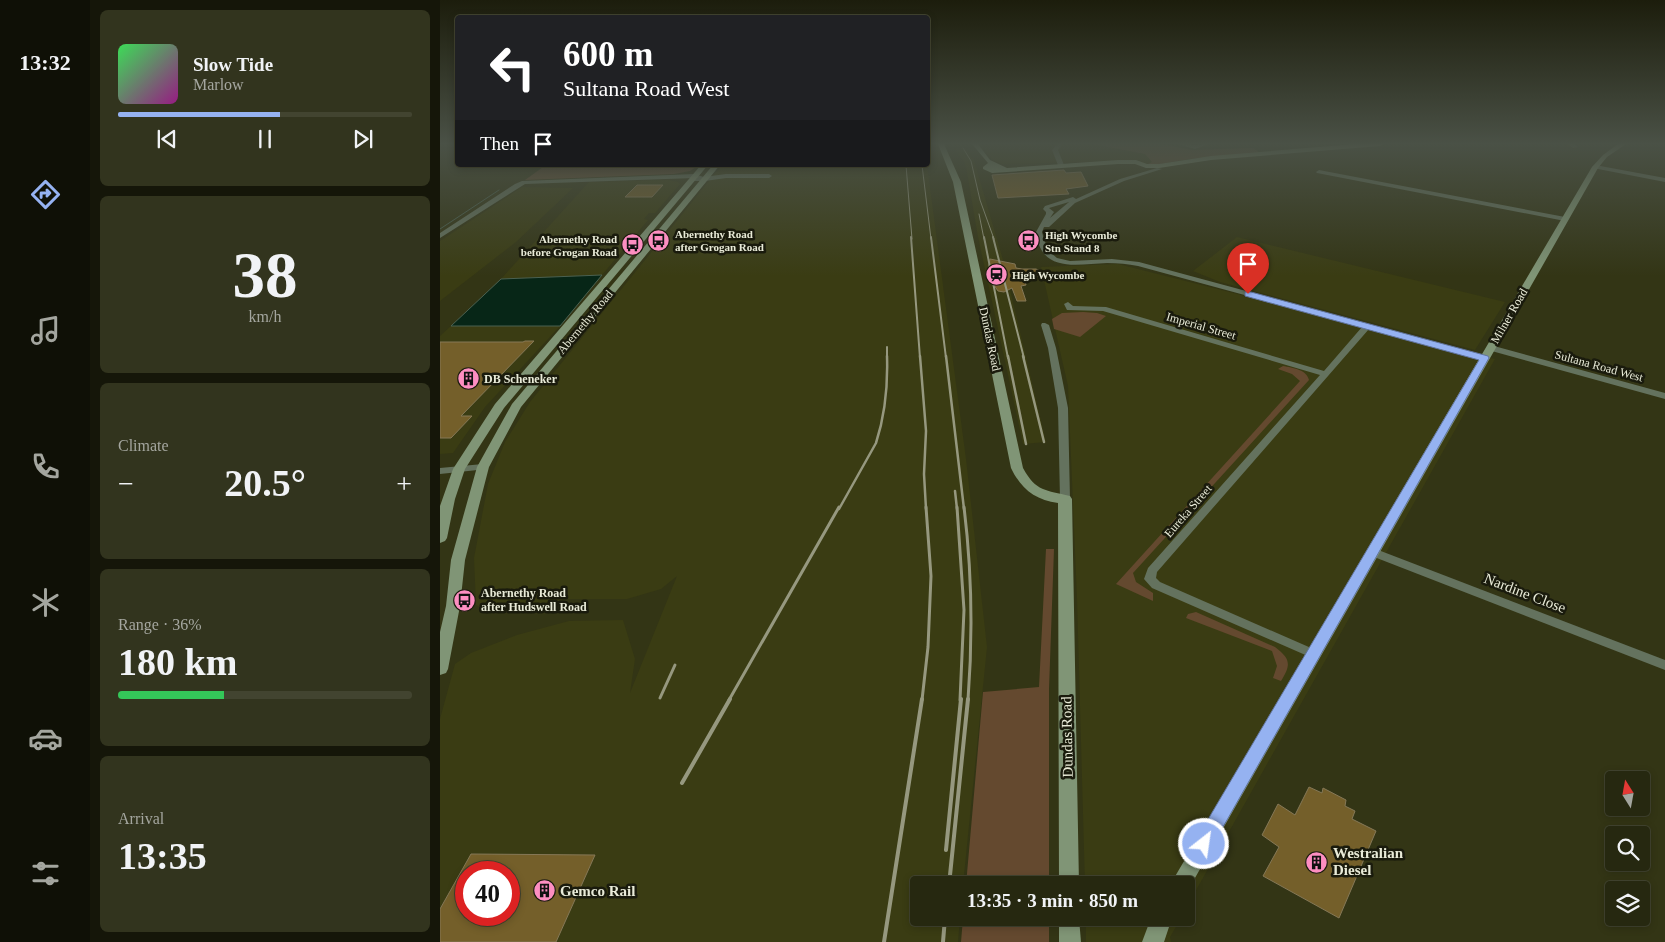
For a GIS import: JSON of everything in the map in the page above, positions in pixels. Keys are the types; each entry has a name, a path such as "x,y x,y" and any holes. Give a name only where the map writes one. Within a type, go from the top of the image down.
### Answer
{"main road":[{"name":"Abernethy Road","path":"440,538 448,499 459,469 500,406 692,188"},
{"name":"Abernethy Road","path":"440,669 453,606 458,560 483,467 516,406 693,188"},
{"name":"Dundas Road","path":"958,188 1017,468 1023,482 1032,490 1056,498 1065,498 1069,876"},
{"name":"Milner Road","path":"1185,876 1583,188"},
{"path":"1069,926 1070,942"},
{"path":"1153,942 1158,926"}],"street":[{"path":"440,236 514,188"},
{"path":"1051,208 1096,188"},
{"path":"1102,188 1070,203 1052,219 1045,231 1052,252 1058,257 1070,260 1107,258 1135,260 1198,277 1231,289"},
{"path":"1402,188 1564,219"},
{"path":"1051,208 1064,210"},
{"path":"1051,208 1039,232 1046,254 1052,259 1068,263 1105,260 1131,262 1231,289"},
{"name":"Sultana Road West","path":"1231,289 1367,327 1488,353 1526,359 1665,396"},
{"name":"Imperial Street","path":"1070,308 1103,309 1325,374"},
{"name":"Dundas Road","path":"1045,325 1052,348 1063,408 1065,498"},
{"name":"Eureka Street","path":"1314,654 1156,585 1150,578 1152,572 1367,327"},
{"path":"440,471 483,467"},
{"name":"Nardine Close","path":"1373,552 1665,664"}],"shaded area":[{"path":"521,188 573,188 516,242 440,301 440,241"},
{"path":"584,188 677,188 655,213 649,213 644,219 648,220 602,275 501,279"},
{"path":"703,188 930,188 966,459 987,647 964,876 910,876 910,926 959,926 958,942 440,942 440,719 455,664 471,653 517,635 569,621 623,620 635,659 630,693 677,576 661,589 627,599 567,599 521,610 490,612 476,605 474,558 488,484 505,442 530,402"},
{"path":"970,188 982,188 1003,260 1046,442 1023,444 978,237"},
{"path":"1237,237 1505,302 1475,350 1220,282 1193,271"},
{"path":"1118,264 1495,359 1195,892 1195,876 1085,876 1077,598 1068,386 1041,267"},
{"path":"602,275 560,326 451,326 501,279"},
{"path":"1083,312 1106,316 1080,337 1054,329 1052,319 1062,313"},
{"path":"451,326 560,326 485,407 453,453 440,454 440,336"},
{"path":"1283,366 1302,371 1309,380 1133,573 1136,582 1153,593 1153,601 1116,584 1300,381 1292,374 1278,369"},
{"path":"1046,549 1054,549 1049,689 1049,876 967,876 983,692 1039,687"},
{"path":"1196,612 1275,647 1280,651 1288,662 1287,671 1281,681 1273,678 1277,666 1272,651 1186,618 1188,614"},
{"path":"962,926 1049,926 1049,942 961,942"},
{"path":"1086,926 1176,926 1170,937 1171,942 1086,942"}],"building":[{"path":"634,188 660,188 652,197 625,197"},
{"path":"995,188 1074,188 1066,189 1069,194 998,198"},
{"path":"990,259 1015,264 1016,268 1036,269 1050,275 1024,277 1026,285 1021,286 1026,301 1017,301 1012,288 1004,292 998,291 990,279 988,272"},
{"name":"DB Scheneker","path":"534,341 461,416 472,416 451,438 440,438 440,342"},
{"name":"Westralian Diesel","path":"1309,787 1322,793 1323,788 1346,800 1345,806 1355,811 1352,819 1376,831 1339,918 1263,876 1279,847 1262,835 1278,804 1295,815"},
{"name":"Gemco Rail","path":"471,854 595,855 556,942 440,942 440,909 455,882 455,926 520,926 520,861 467,861"}],"waterway":[{"path":"440,229 499,190"}],"railway":[{"path":"908,188 912,239"},
{"path":"925,188 931,239"},
{"path":"977,188 994,239"},
{"path":"979,214 984,239"},
{"path":"911,237 920,358"},
{"path":"931,237 946,358"},
{"path":"984,237 1008,358"},
{"path":"993,237 1024,358"},
{"path":"839,509 876,443 882,422 885,400 887,347"},
{"path":"920,356 926,431 924,474 926,509"},
{"path":"946,356 964,509"},
{"path":"1008,356 1026,444"},
{"path":"1023,356 1044,442"},
{"path":"955,491 957,509"},
{"path":"729,700 839,507"},
{"path":"922,700 928,647 931,576 926,507"},
{"path":"957,507 964,610 960,700"},
{"path":"964,507 969,555 971,604 968,700"},
{"path":"660,698 675,665"},
{"path":"682,783 730,699"},
{"path":"884,942 922,699"},
{"path":"946,850 961,699"},
{"path":"950,876 968,699"},
{"path":"943,942 944,926"}],"place":[{"name":"Abernethy Road after Grogan Road","path":"659,240"},
{"name":"High Wycombe Stn Stand 8","path":"1029,241"},
{"name":"Abernethy Road before Grogan Road","path":"633,245"},
{"name":"High Wycombe","path":"996,275"},
{"name":"DB Scheneker","path":"468,379"},
{"name":"Abernethy Road after Hudswell Road","path":"465,600"},
{"name":"Westralian Diesel","path":"1317,862"},
{"name":"Gemco Rail","path":"544,891"}],"route":[{"path":"1204,844 1484,358 1248,294"}]}
